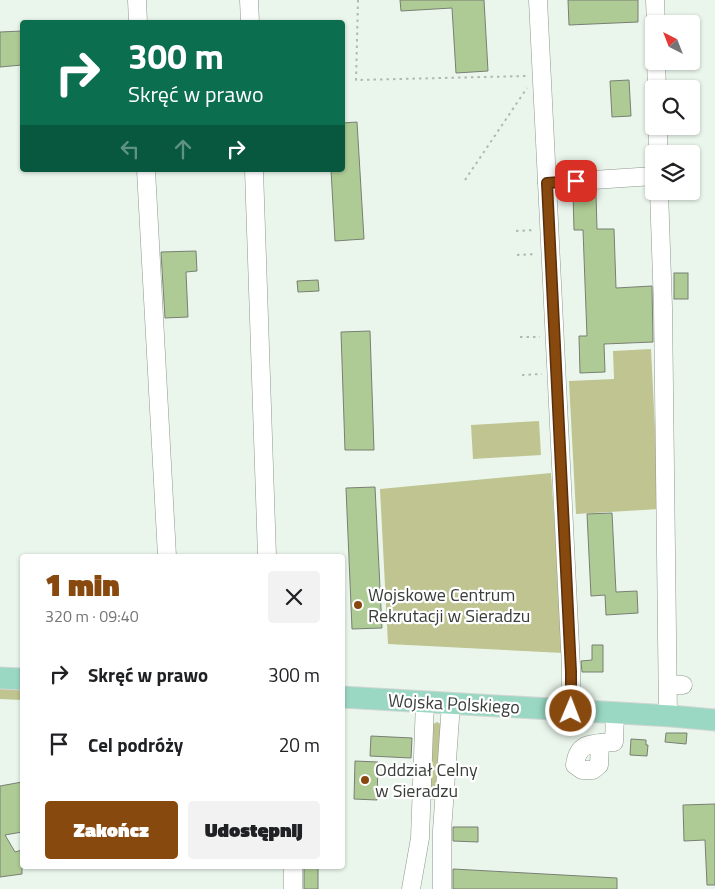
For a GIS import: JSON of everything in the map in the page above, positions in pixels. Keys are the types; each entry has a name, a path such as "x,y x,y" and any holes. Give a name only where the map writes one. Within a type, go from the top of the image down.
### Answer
{"main road":[{"path":"0,678 20,679"},
{"name":"Wojska Polskiego","path":"345,698 715,720"}],"lane":[{"path":"137,0 138,20"},
{"path":"249,0 250,20"},
{"path":"538,0 571,711"},
{"path":"655,0 656,15"},
{"path":"146,172 167,554"},
{"path":"254,172 267,554"},
{"path":"547,183 645,177"},
{"path":"660,200 675,685 668,716"},
{"path":"411,889 420,838 425,702"},
{"path":"442,889 442,831 451,704"},
{"path":"600,743 614,742 615,714"},
{"path":"421,805 444,807"},
{"path":"293,869 293,889"}],"path":[{"path":"358,0 356,80 535,76"}],"green space":[{"path":"651,349 659,509 576,514 569,381 614,379 613,351"},
{"path":"539,421 541,455 473,459 471,425"},
{"path":"551,473 564,653 388,644 380,489"},
{"path":"0,687 20,687 20,700 0,699"},
{"path":"437,722 441,724 439,800 427,799 431,729 433,724"}],"building":[{"path":"400,0 484,0 488,71 456,73 452,8 401,11"},
{"path":"568,0 638,0 638,22 569,25"},
{"path":"20,31 20,65 0,67 0,32"},
{"path":"629,80 631,116 612,117 610,81"},
{"path":"357,122 364,239 335,241 331,172 345,172 345,123"},
{"path":"573,194 596,194 597,229 614,229 616,288 652,286 653,342 604,344 605,372 580,373 579,336 587,336 583,230 574,230"},
{"path":"196,251 197,271 186,272 188,317 165,318 161,252"},
{"path":"674,273 688,273 688,299 674,299"},
{"path":"318,280 319,291 298,292 297,281"},
{"path":"370,331 374,450 345,450 341,332"},
{"path":"375,487 382,628 352,629 346,488"},
{"path":"612,513 616,592 637,591 638,613 606,615 605,595 591,596 587,514"},
{"path":"592,645 603,645 603,672 582,672 581,661 592,660"},
{"path":"666,733 687,733 686,744 665,742"},
{"path":"371,736 412,738 411,758 370,756"},
{"path":"631,739 646,740 646,745 648,745 647,756 630,755"},
{"path":"355,761 378,762 377,800 354,799"},
{"path":"20,782 20,832 5,835 15,852 20,851 20,869 22,869 22,874 0,877 0,786"},
{"path":"715,804 715,885 707,885 705,840 684,841 683,805"},
{"path":"453,827 478,827 478,842 453,841"},
{"path":"304,869 318,869 318,889 304,889"},
{"path":"453,869 617,878 617,889 453,889"}],"place":[{"name":"Wojskowe Centrum Rekrutacji w Sieradzu","path":"358,605"},
{"name":"Oddział Celny w Sieradzu","path":"365,780"}],"route":[{"path":"571,711 571,672 547,183 576,181"}]}
